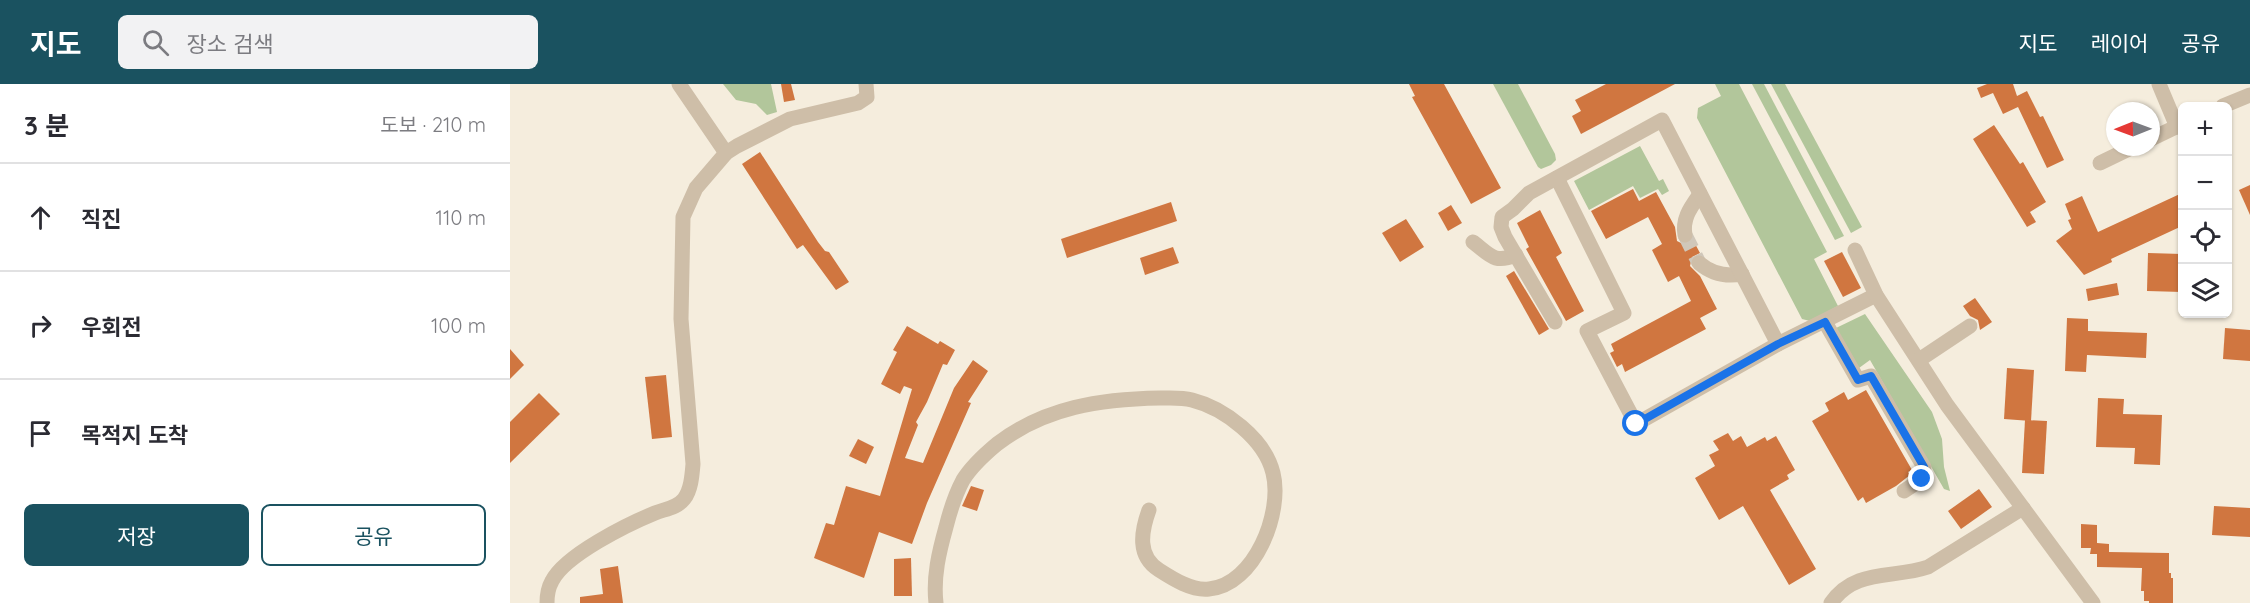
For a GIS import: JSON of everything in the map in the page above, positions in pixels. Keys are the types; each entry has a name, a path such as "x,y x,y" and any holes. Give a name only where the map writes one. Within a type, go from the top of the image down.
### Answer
{"street":[{"path":"679,84 726,153"},
{"path":"547,603 552,579 563,567 622,528 674,507 684,499 690,485 693,464 681,319 683,217 696,188 726,153 790,119 858,103 867,97 866,84"},
{"path":"2159,84 2178,122"},
{"path":"2232,102 2250,94"},
{"path":"1555,322 1501,227 1502,218 1529,193 1662,120 1778,344"},
{"path":"2160,135 2178,127"},
{"path":"2100,163 2114,156"},
{"path":"1557,178 1624,313 1587,331 1636,424 1778,344 1876,295"},
{"path":"1685,235 1684,222 1688,211 1700,194"},
{"path":"1473,242 1495,259 1503,261 1516,255"},
{"path":"1855,250 1876,295 1947,405 2094,603"},
{"path":"1699,263 1707,270 1723,275 1742,274"},
{"path":"1825,322 1858,380 1871,376 1924,467 1922,479 1904,491"},
{"path":"1919,360 1970,326"},
{"path":"936,603 938,556 957,494 965,478 990,450 1009,435 1050,414 1094,403 1126,399 1179,398 1192,400 1235,422 1259,446 1273,472 1275,483 1269,531 1250,563 1237,577 1209,590 1191,587 1149,563 1144,556 1142,535 1149,510"},
{"path":"1831,603 1848,585 1870,577 1914,572 1928,567 2023,508"}],"green space":[{"path":"723,84 771,84 777,112 767,115 756,104 736,100"},
{"path":"1493,84 1518,84 1555,154 1556,160 1551,165 1541,169 1538,167"},
{"path":"1715,84 1739,84 1827,252 1814,259 1838,306 1810,321 1802,319 1697,118 1698,108 1721,96"},
{"path":"1752,84 1764,84 1844,236 1835,240"},
{"path":"1771,84 1785,84 1862,227 1851,233"},
{"path":"1640,146 1659,181 1663,179 1669,191 1662,195 1658,189 1640,198 1633,186 1589,210 1574,181"},
{"path":"1865,314 1932,412 1942,439 1944,467 1950,491 1944,489 1870,360 1859,368 1836,328"}],"building":[{"path":"781,84 791,84 795,100 784,102"},
{"path":"1409,84 1444,84 1501,188 1471,204 1412,97 1415,96"},
{"path":"1606,84 1675,84 1581,134 1572,116 1581,111 1575,100"},
{"path":"1987,84 2013,84 2017,96 2027,91 2040,117 2043,116 2064,160 2047,168 2018,107 2003,114 1993,93 1981,98 1977,88"},
{"path":"1994,125 2020,164 2023,162 2046,202 2030,212 2036,222 2027,227 1973,139"},
{"path":"760,152 818,242 825,251 829,252 849,282 836,290 803,245 797,249 742,164"},
{"path":"2250,185 2250,215 2239,190"},
{"path":"1633,189 1639,201 1656,192 1675,227 1677,241 1685,245 1693,240 1700,253 1692,257 1690,266 1700,276 1717,309 1700,318 1706,329 1625,372 1622,364 1617,367 1610,353 1614,351 1611,344 1691,301 1679,276 1668,282 1652,250 1662,244 1648,217 1606,239 1591,211"},
{"path":"2178,195 2178,228 2111,259 2112,262 2084,275 2056,241 2072,229 2065,204 2082,196 2098,232"},
{"path":"1171,202 1177,221 1067,258 1061,239"},
{"path":"1451,205 1462,223 1448,231 1438,213"},
{"path":"1540,210 1562,253 1556,257 1584,311 1566,321 1526,249 1529,247 1517,223"},
{"path":"1406,219 1424,247 1400,262 1382,233"},
{"path":"1173,247 1179,263 1145,275 1140,258"},
{"path":"1842,252 1861,288 1843,297 1824,261"},
{"path":"2148,253 2178,254 2178,292 2147,291"},
{"path":"1514,271 1549,329 1539,335 1506,276"},
{"path":"2117,283 2119,295 2088,301 2086,289"},
{"path":"1975,298 1992,322 1980,330 1978,320 1970,316 1963,306"},
{"path":"2067,318 2088,319 2088,331 2147,333 2146,358 2087,355 2086,372 2065,371"},
{"path":"907,326 938,344 940,341 955,350 947,365 943,364 916,422 918,425 905,458 923,463 954,388 973,360 988,371 968,402 971,403 927,503 912,544 879,532 864,578 814,558 826,523 834,525 846,486 880,496 912,389 904,386 900,394 881,384 897,352 893,350"},
{"path":"2225,328 2250,330 2250,361 2223,359"},
{"path":"510,349 524,365 510,379"},
{"path":"2007,368 2034,370 2031,421 2004,419"},
{"path":"666,375 672,437 652,439 645,377"},
{"path":"1866,390 1912,470 1908,472 1910,475 1896,486 1866,503 1863,497 1858,501 1812,421 1829,411 1825,403 1844,392 1848,400"},
{"path":"539,393 560,414 510,463 510,422"},
{"path":"2098,398 2124,399 2123,414 2162,415 2160,465 2134,464 2135,448 2096,447"},
{"path":"2025,420 2047,421 2044,474 2022,473"},
{"path":"1728,433 1733,441 1741,436 1747,447 1765,437 1767,441 1776,436 1795,470 1787,475 1789,479 1770,490 1816,569 1789,585 1743,506 1719,520 1695,478 1715,466 1709,455 1719,450 1713,441"},
{"path":"858,439 874,447 866,464 849,456"},
{"path":"971,486 984,490 977,511 962,506"},
{"path":"1979,489 1992,507 1961,529 1948,511"},
{"path":"2214,506 2250,508 2250,537 2212,535"},
{"path":"2081,524 2097,525 2097,543 2109,544 2109,552 2169,553 2169,573 2173,578 2173,603 2144,601 2144,591 2141,591 2142,568 2097,567 2097,554 2090,554 2091,548 2081,548"},
{"path":"911,558 912,596 894,596 894,559"},
{"path":"618,566 623,603 580,603 580,597 603,594 600,569"}],"tunnel":[{"path":"1685,235 1699,263"}],"route":[{"path":"1636,424 1778,344 1825,322 1858,380 1871,376 1924,467 1922,479"}]}
